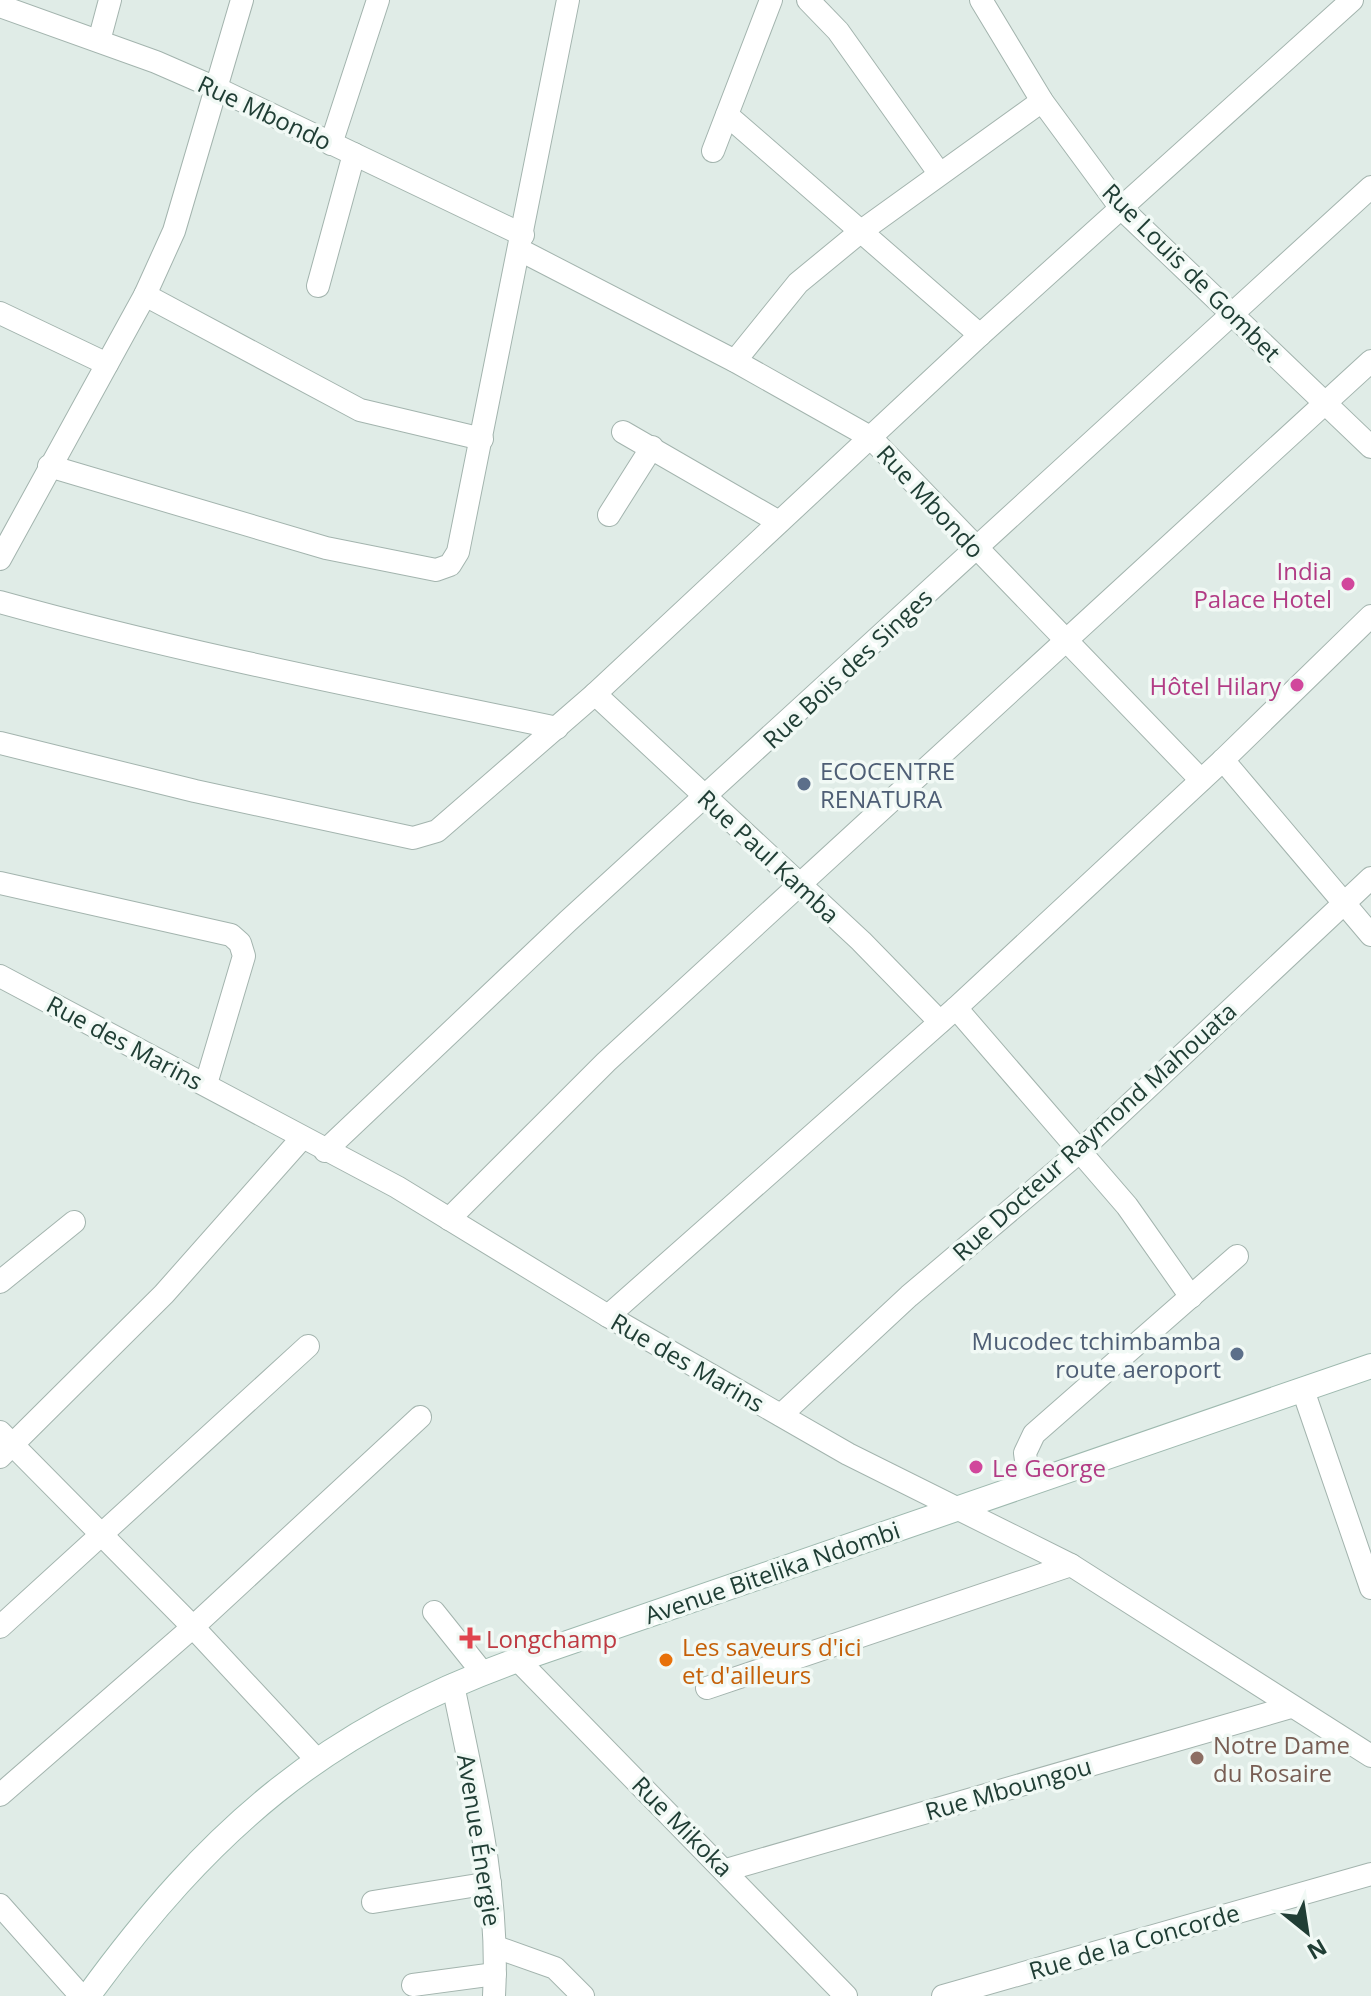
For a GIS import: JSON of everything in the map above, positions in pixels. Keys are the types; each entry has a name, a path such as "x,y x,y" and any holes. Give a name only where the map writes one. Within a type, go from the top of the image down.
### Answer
{"street":[{"path":"99,41 110,0"},
{"path":"0,559 145,295 181,213 242,0"},
{"path":"331,144 378,0"},
{"path":"49,466 335,551 436,570 450,565 458,552 482,439 568,0"},
{"path":"713,151 771,0"},
{"path":"808,0 856,55 939,173"},
{"name":"Rue Louis de Gombet","path":"981,0 1042,101 1120,207 1371,447"},
{"path":"0,743 195,791 413,838 437,831 595,694 980,335 1352,0"},
{"name":"Rue Mbondo","path":"0,6 99,41 218,89 354,154 522,243 870,437 1201,780"},
{"path":"735,361 798,283 939,173 1042,101"},
{"path":"727,115 980,335"},
{"path":"318,286 354,154"},
{"name":"Rue Bois des Singes","path":"325,1151 568,921 1233,317 1371,187"},
{"path":"145,295 360,410 482,439"},
{"path":"0,313 107,364"},
{"path":"449,1219 606,1062 1371,361"},
{"path":"623,432 779,522"},
{"path":"609,515 652,447"},
{"path":"0,602 241,662 557,728"},
{"path":"608,1316 948,1015 1223,760 1371,616"},
{"name":"Rue Paul Kamba","path":"595,694 798,885 948,1015 1127,1206 1191,1297"},
{"path":"1223,760 1371,935"},
{"name":"Rue Docteur Raymond Mahouata","path":"781,1415 909,1296 1079,1152 1371,878"},
{"path":"0,883 231,935 240,943 244,956 206,1084"},
{"name":"Rue des Marins","path":"0,976 397,1187 608,1316 781,1415 956,1509 1071,1565 1371,1756"},
{"path":"302,1138 164,1294 4,1445 102,1533 317,1760"},
{"path":"0,1282 74,1222"},
{"path":"1029,1483 1025,1453 1034,1434 1237,1256"},
{"path":"0,1627 308,1346"},
{"name":"Avenue Bitelika Ndombi","path":"88,1996 174,1885 244,1816 317,1760 376,1722 482,1672 1371,1366"},
{"path":"1303,1390 1371,1588"},
{"path":"0,1795 193,1627 420,1417"},
{"path":"707,1688 1071,1565"},
{"path":"434,1612 482,1672"},
{"name":"Rue Mikoka","path":"518,1660 846,1996"},
{"name":"Avenue Énergie","path":"453,1685 490,1883 496,1947 495,1985"},
{"name":"Rue Mboungou","path":"726,1870 1291,1707"},
{"name":"Rue de la Concorde","path":"943,1996 1371,1874"},
{"path":"373,1902 490,1883"},
{"path":"0,1905 81,1996"},
{"path":"496,1947 555,1968 583,1996"},
{"path":"413,1985 495,1985"}],"place":[{"name":"India Palace Hotel","path":"1348,584"},
{"name":"Hôtel Hilary","path":"1297,685"},
{"name":"ECOCENTRE RENATURA","path":"804,784"},
{"name":"Mucodec tchimbamba route aeroport","path":"1237,1354"},
{"name":"Le George","path":"976,1467"},
{"name":"Longchamp","path":"470,1638"},
{"name":"Les saveurs d'ici et d'ailleurs","path":"666,1660"},
{"name":"Notre Dame du Rosaire","path":"1197,1758"}]}
